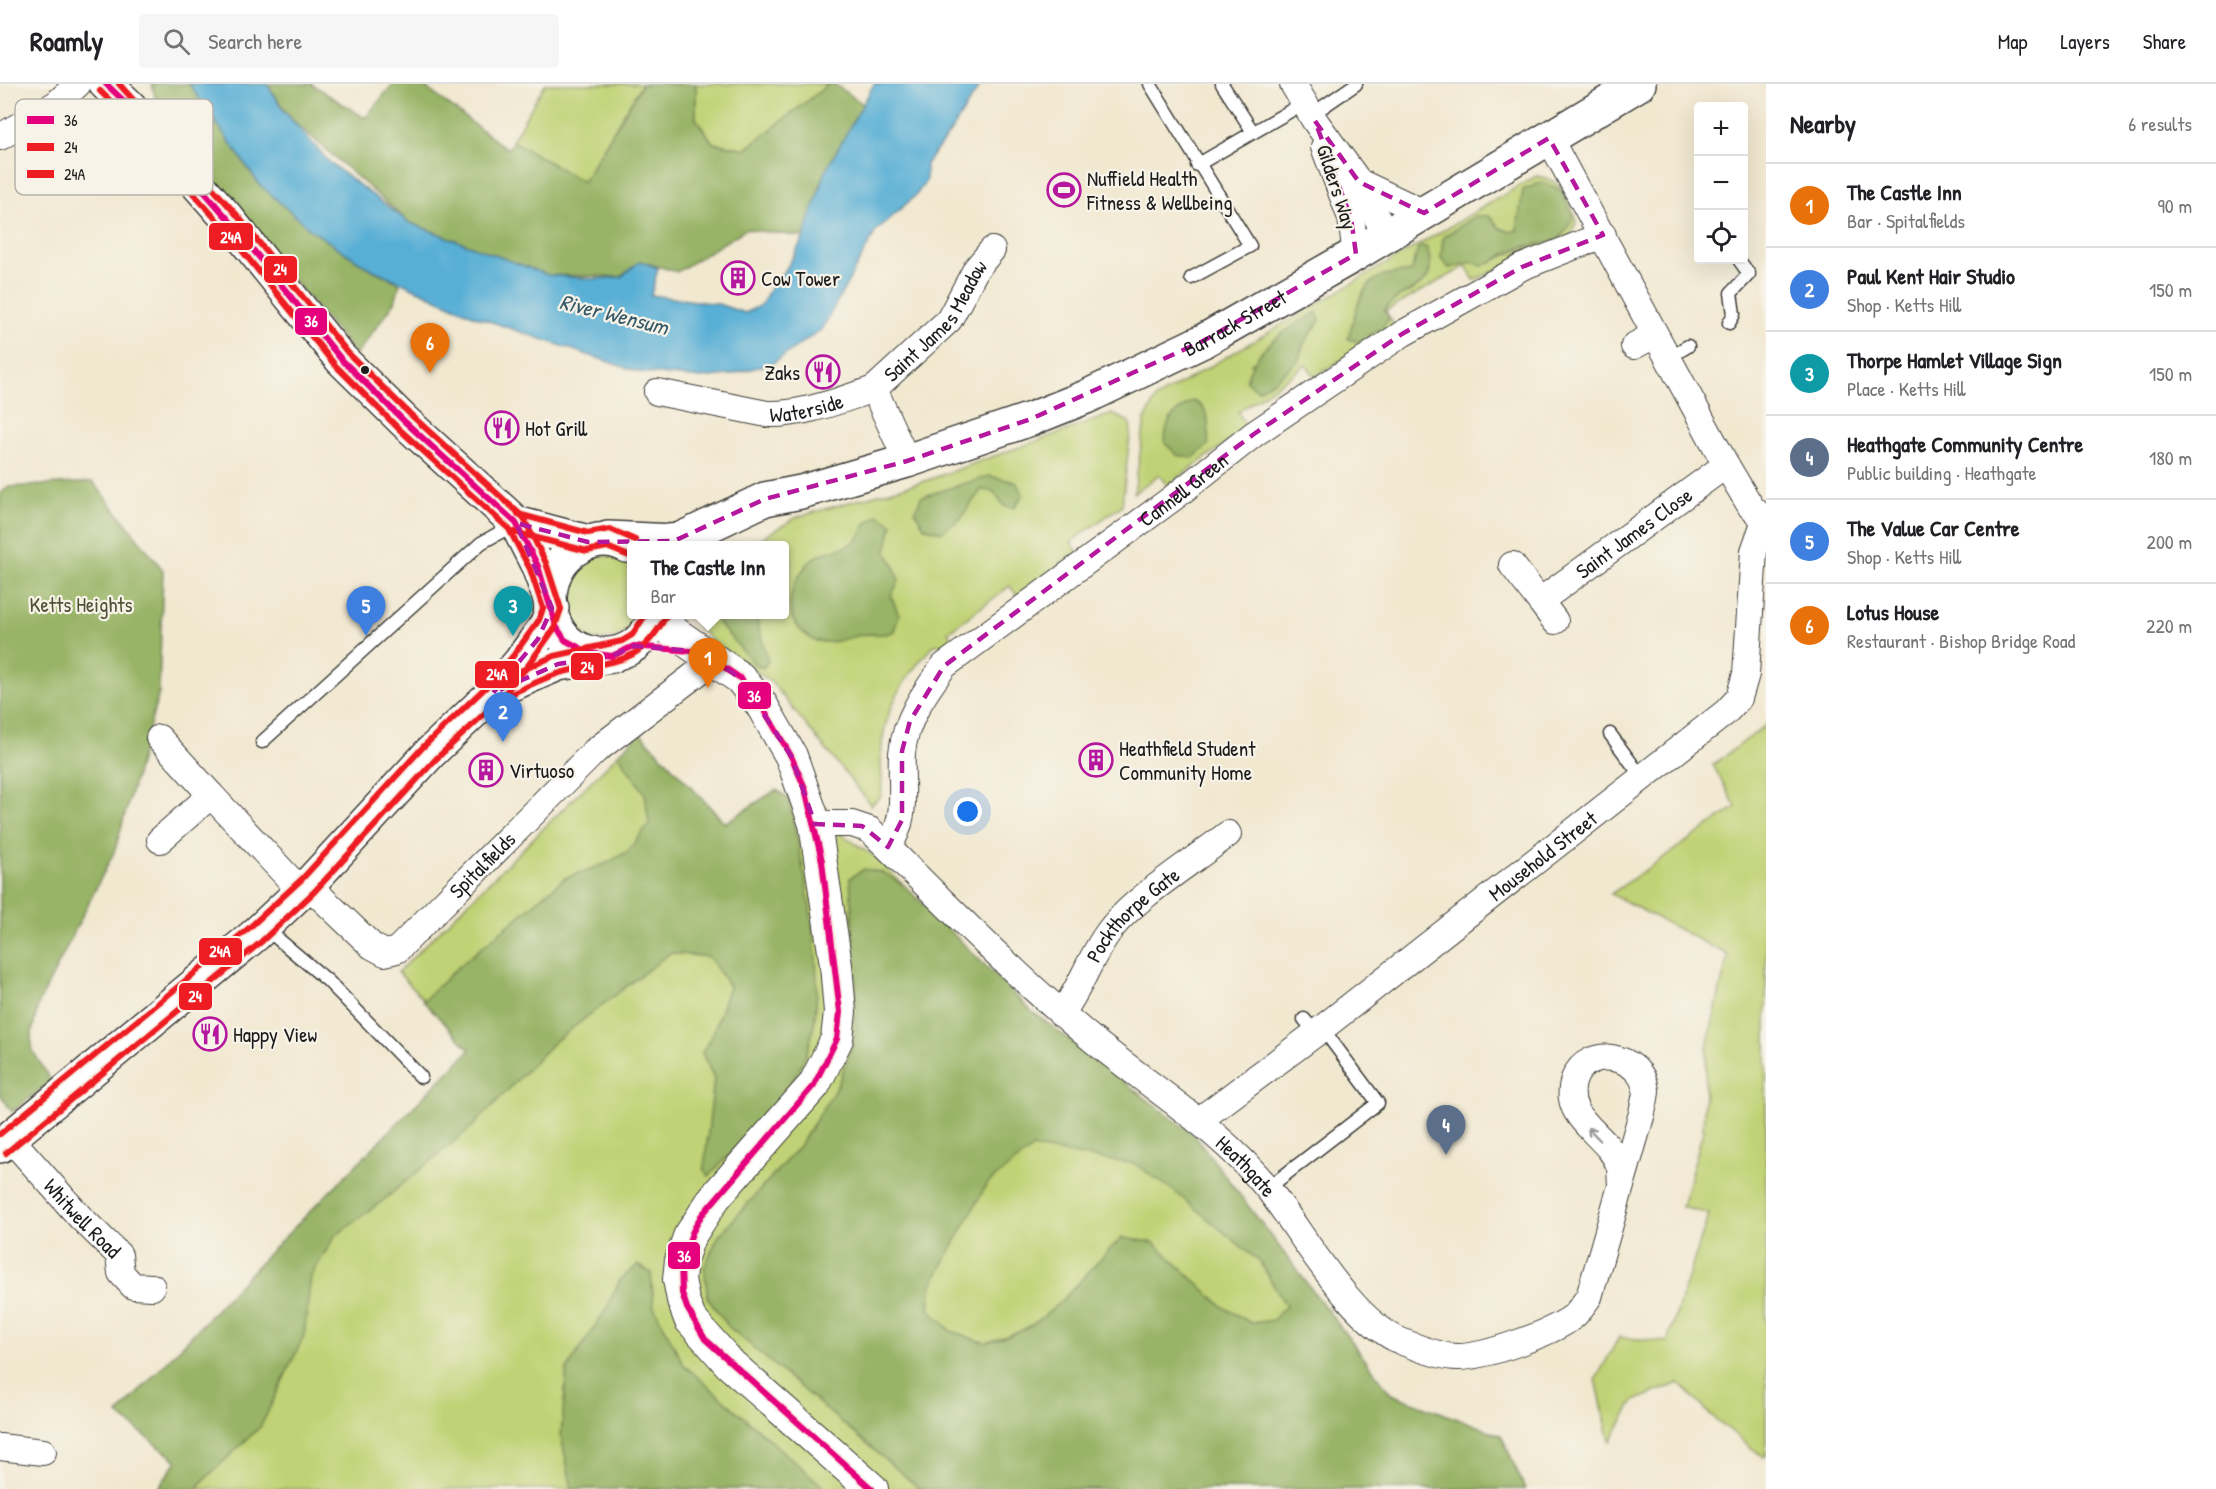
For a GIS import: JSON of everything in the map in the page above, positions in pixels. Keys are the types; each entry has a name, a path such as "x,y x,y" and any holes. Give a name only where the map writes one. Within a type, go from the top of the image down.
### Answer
{"main road":[{"path":"106,84 122,99"},
{"name":"Barrack Street","path":"674,541 765,499 801,492 958,446 1086,397 1203,341 1356,254 1639,84"},
{"path":"207,195 341,359 516,523 538,566 556,626 565,640 589,653 623,651"},
{"name":"Barrack Street","path":"718,541 801,492"},
{"name":"Barrack Street","path":"516,523 609,543 627,542"},
{"path":"5,1142 264,927 304,888 430,753 493,693 538,639 551,604 557,565 568,553 609,543"},
{"path":"493,693 558,664 623,651 650,629 656,619"}],"street":[{"path":"62,99 78,84"},
{"name":"Gilders Way","path":"1305,105 1359,182 1386,236"},
{"name":"Gilders Way","path":"1305,105 1351,218 1356,254"},
{"path":"0,137 15,128"},
{"path":"1549,138 1603,235 1644,340 1678,352 1726,465 1751,507 1765,520"},
{"name":"Gilders Way","path":"1359,182 1424,213"},
{"name":"Cannell Green","path":"888,847 898,832 902,820 902,751 910,721 918,703 944,666 1173,498 1254,434 1402,334 1522,267 1603,235"},
{"name":"Saint James Meadow","path":"874,389 949,320 976,268 992,250"},
{"path":"874,389 907,461"},
{"name":"Waterside","path":"657,392 768,414 783,414 824,405 874,389"},
{"name":"Saint James Close","path":"1512,565 1548,611 1726,465"},
{"name":"Mousehold Street","path":"1198,1121 1314,1026 1643,778 1726,712 1756,673 1754,551 1758,533 1765,520"},
{"path":"662,619 701,662"},
{"path":"623,651 701,662 740,678 761,704 791,756 805,788 815,824 836,965 840,1012 837,1039 814,1085 701,1216 686,1245 681,1260 679,1279 690,1319 705,1339 872,1489"},
{"name":"Spitalfields","path":"159,738 211,795 304,888 372,946 385,953 397,950 650,698 701,662"},
{"path":"160,840 211,795"},
{"name":"Heathgate","path":"815,824 862,826 870,830 1061,1014 1198,1121 1268,1188 1358,1310 1380,1330 1402,1342 1457,1357 1487,1351 1544,1333 1573,1317 1589,1297 1621,1183"},
{"name":"Pockthorpe Gate","path":"1061,1014 1079,987 1092,956 1112,927 1148,895 1228,834"},
{"name":"Whitwell Road","path":"5,1142 118,1255 121,1273 133,1286 152,1287"},
{"path":"0,1446 43,1452"}],"lane":[{"path":"1150,84 1197,165 1250,246 1191,278"},
{"path":"1222,84 1253,132"},
{"path":"1197,165 1305,105 1356,84"},
{"path":"1729,323 1734,314 1731,292 1749,274 1742,264"},
{"path":"262,742 481,543 516,523"},
{"path":"1610,734 1643,778"},
{"path":"264,927 328,981 421,1077"},
{"path":"1268,1188 1378,1103 1314,1026"}],"highlighted area":[{"path":"1315,121 1359,182 1424,213 1549,138 1603,235 1522,267 1402,334 1254,434 944,666 910,721 902,751 902,820 888,847 862,826 815,824 791,756 740,678 702,652 634,646 612,656 558,664 493,693 538,639 552,608 516,523 588,542 674,541 765,499 907,461 1031,419 1203,341 1356,254 1351,218"}],"green space":[{"path":"152,84 190,84 200,99 156,99"},
{"path":"267,84 311,84 365,118 393,84 421,84 507,149 513,141 583,182 642,84 696,84 696,119 713,143 746,149 829,84 834,84 863,104 826,170 804,237 746,229 677,272 640,261 621,277 548,275 410,223 291,119"},
{"path":"545,84 642,84 583,182 512,141"},
{"path":"696,84 829,84 746,149 713,143 696,119"},
{"path":"213,117 259,184 311,230 367,267 400,283 395,302 356,355 213,182"},
{"path":"1536,176 1553,181 1567,197 1577,221 1569,238 1474,280 1466,266 1386,311 1394,325 1315,377 1306,365 1238,412 1247,429 1167,485 1159,475 1134,493 1145,420 1156,398","holes":["1524,190 1539,245 1516,251 1482,266 1473,262 1449,268 1489,216 1500,228 1511,232 1517,230","1414,259 1431,260 1429,272 1419,286 1398,298 1384,310 1400,274 1412,271","1319,320 1303,345 1298,361 1250,364"]},
{"path":"1542,182 1561,190 1573,217 1562,236 1550,242 1516,249 1482,266 1473,262 1449,268 1441,258 1443,237 1476,216 1489,216 1500,228 1511,232 1517,230 1523,190"},
{"path":"1423,246 1427,248 1430,263 1425,281 1400,296 1384,310 1389,319 1382,328 1359,342 1348,339 1358,304 1367,288 1380,277 1412,271 1418,248"},
{"path":"1317,312 1320,320 1303,345 1298,361 1274,381 1258,390 1246,381 1250,369 1265,348 1284,332"},
{"path":"1193,401 1199,404 1206,413 1209,432 1208,445 1193,458 1177,455 1165,443 1165,435 1171,418"},
{"path":"1112,414 1128,421 1131,427 1122,505 1071,542 1078,552 1018,597 1010,586 948,632 956,643 934,645 904,683 885,726 881,758 881,796 871,805 772,683 739,658 717,646 698,627 695,619 789,619 789,541 757,541 797,517 925,481"},
{"path":"989,476 1016,482 1023,495 1014,508 1004,506 993,491 981,490 960,519 941,532 924,527 915,512 921,497"},
{"name":"Ketts Heights","path":"93,482 163,570 159,693 115,850 38,1005 31,1037 33,1051 51,1081 12,1112 0,1094 0,493 8,487"},
{"path":"879,515 892,524 886,552 894,565 899,581 891,596 899,615 894,631 830,642 812,640 797,626 792,617 791,597 799,576 813,559 854,542 866,523"},
{"path":"606,555 627,563 627,619 636,619 628,630 616,637 598,640 586,636 570,619 567,593 570,580 578,568 590,558"},
{"path":"715,619 759,619 757,621 768,661 763,668 754,664"},
{"path":"1766,725 1766,1456 1763,1457 1711,1415 1679,1383 1634,1401 1610,1442 1596,1379 1619,1337 1667,1342 1709,1214 1682,1207 1703,1131 1707,1047 1728,955 1611,894 1736,807 1713,765"},
{"path":"640,733 725,823 776,790 875,857 1030,1010 1195,1136 1391,1394 1501,1435 1525,1489 157,1489 177,1461 118,1414 274,1248 470,1050 398,972"},
{"path":"640,733 725,823 776,790 788,798 808,895 816,968 816,1003 812,1035 802,1063 793,1079 760,1123 709,1176 704,1170 714,1078 702,1053 714,1031 729,986 709,957 670,953 553,1043 474,1125 385,1199 335,1236 311,1276 304,1336 261,1426 200,1484 199,1489 157,1489 177,1461 118,1414 274,1248 470,1050 423,1001 457,968 565,878 607,863 627,852 649,824 645,794 618,754"},
{"path":"864,869 884,873 905,886 1030,1010 1195,1136 1391,1394 1501,1435 1525,1489 920,1489 729,1327 708,1299 704,1267 718,1237 800,1145 838,1085 855,1034 856,981 850,878","holes":["1033,1148 1135,1164 1174,1191 1260,1262 1286,1306 1273,1320 1251,1323 1223,1307 1153,1242 1122,1238 1043,1317 1014,1334 986,1343 951,1331 929,1308 932,1284 987,1184"]},
{"path":"638,1265 651,1273 654,1307 684,1365 826,1489 572,1489 561,1436 567,1369 605,1311 620,1280"}],"water":[{"name":"River Wensum","path":"189,84 267,84 284,111 330,163 410,223 548,275 594,279 621,277 640,261 658,268 651,295 718,304 745,313 761,305 771,287 786,269 804,237 826,170 874,84 981,84 951,131 926,164 926,181 916,195 876,231 822,329 773,363 729,375 701,378 638,372 477,317 367,267 311,230 259,184 213,118 213,99 200,99"}],"transit line":[{"name":"36","path":"106,84 122,99"},
{"name":"24","path":"119,84 132,99"},
{"name":"24A","path":"100,91 108,99"},
{"name":"24","path":"6,1153 261,942 314,892 436,759 500,699 527,667 554,629 561,609 546,563 523,517 410,414 348,353 213,188"},
{"name":"24A","path":"0,1134 249,928 302,879 423,747 486,687 513,656 539,620 543,608 530,569 509,529 398,428 335,365 195,195"},
{"name":"36","path":"207,195 341,359 404,421 516,523 538,566 556,626 565,640 589,653 612,656 634,646 702,652 740,678 761,704 791,756 805,788 822,861 840,1012 837,1039 814,1085 701,1216 681,1264 682,1293 687,1308 705,1339 872,1489"},
{"name":"24A","path":"518,514 588,533 610,529 635,540"},
{"name":"24","path":"514,532 587,551 607,547 627,555"},
{"name":"24A","path":"489,685 554,656 622,641 632,635 643,619"},
{"name":"24","path":"497,701 560,673 620,660 632,655 654,635 664,619"}],"place":[{"name":"Nuffield Health Fitness & Wellbeing","path":"1064,190"},
{"name":"Cow Tower","path":"738,278"},
{"name":"Zaks","path":"823,372"},
{"name":"Lotus House","path":"430,373"},
{"name":"Hot Grill","path":"502,428"},
{"name":"The Value Car Centre","path":"366,636"},
{"name":"Thorpe Hamlet Village Sign","path":"513,636"},
{"name":"The Castle Inn","path":"708,688"},
{"name":"Paul Kent Hair Studio","path":"503,742"},
{"name":"Heathfield Student Community Home","path":"1096,760"},
{"name":"Virtuoso","path":"486,770"},
{"name":"Happy View","path":"210,1034"},
{"name":"Heathgate Community Centre","path":"1446,1155"}]}
